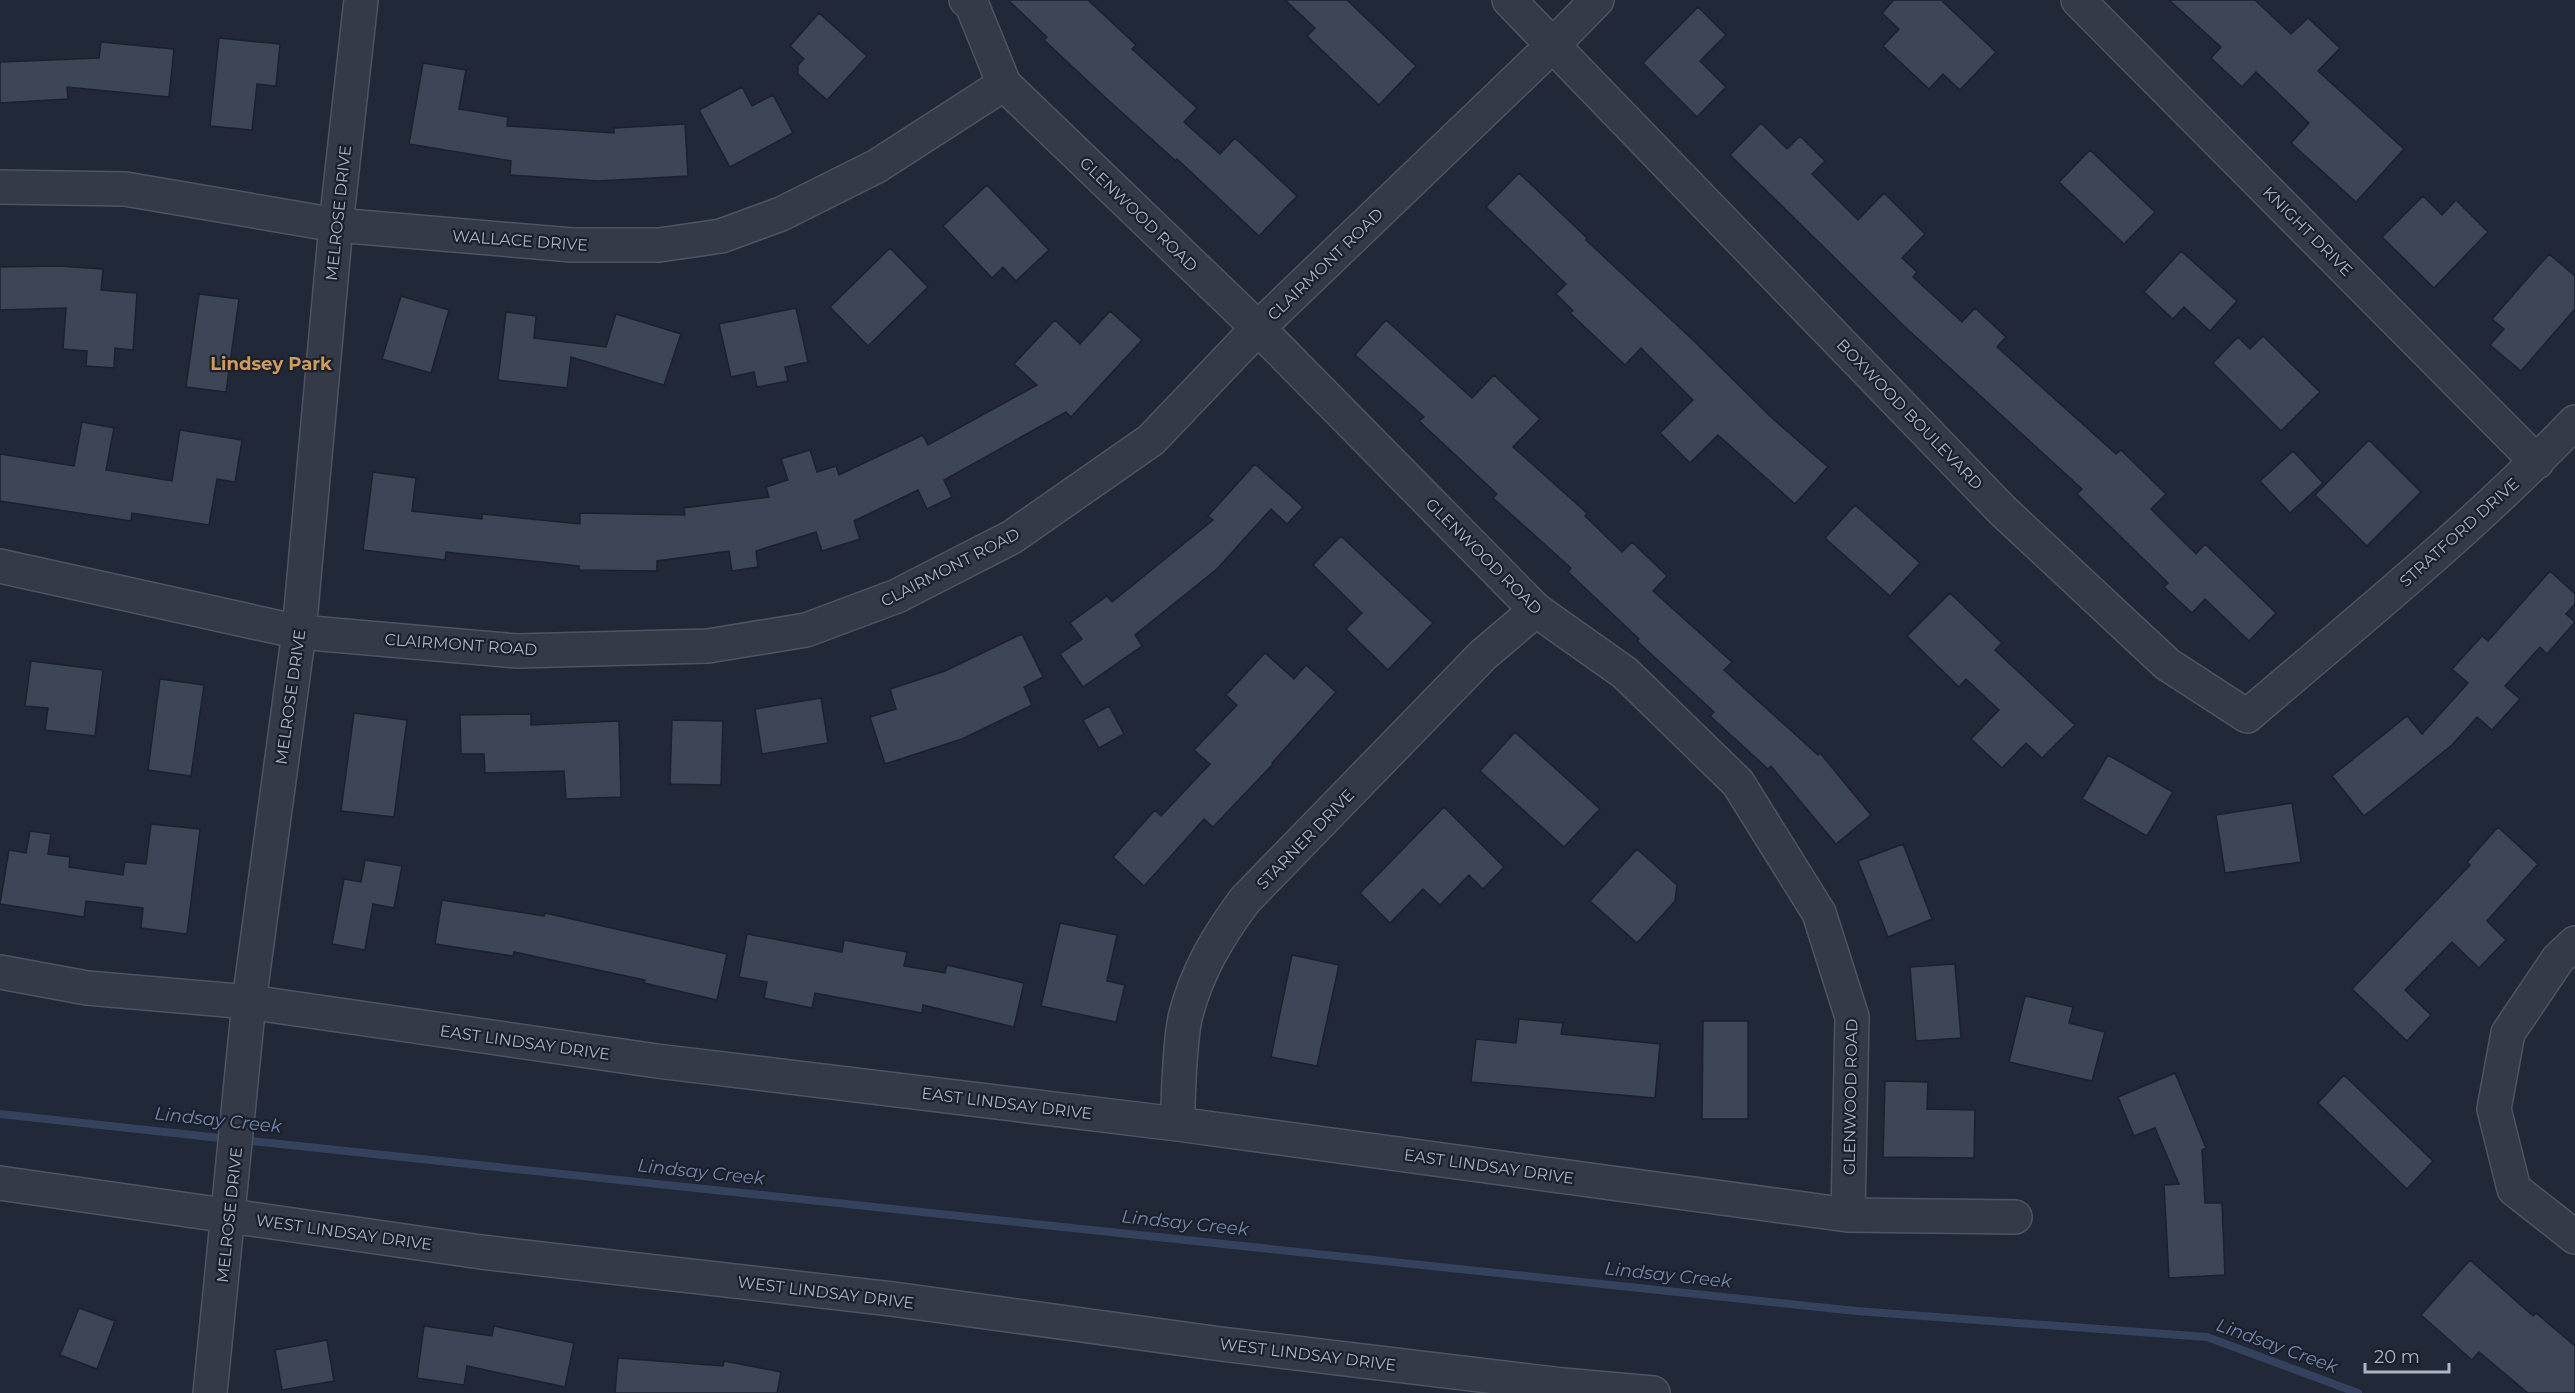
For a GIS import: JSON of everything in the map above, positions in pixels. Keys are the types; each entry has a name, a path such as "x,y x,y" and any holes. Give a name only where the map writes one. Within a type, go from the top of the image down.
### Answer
{"street":[{"name":"MELROSE DRIVE","path":"210,1393 249,1002 300,632 336,225 361,0"},
{"name":"GLENWOOD ROAD","path":"966,0 972,4 1004,84 1257,328 1536,610 1625,673 1738,783 1819,913 1852,1017 1848,1215"},
{"name":"BOXWOOD BOULEVARD","path":"1509,0 2002,510 2167,664 2247,716 2340,637"},
{"name":"CLAIRMONT ROAD","path":"0,566 300,632 517,651 708,646 806,630 897,596 1012,537 1151,440 1257,328 1553,45 1597,0"},
{"name":"KNIGHT DRIVE","path":"2078,0 2537,462"},
{"name":"WALLACE DRIVE","path":"0,187 125,189 336,225 572,245 659,245 721,236 781,214 877,166 1004,84"},
{"name":"STRATFORD DRIVE","path":"2340,637 2537,462 2575,422"},
{"name":"STARNER DRIVE","path":"1177,1124 1185,1019 1201,970 1220,933 1245,900 1475,664 1536,610"},
{"path":"2575,943 2558,959 2508,1032 2494,1109 2514,1189 2575,1237"},
{"name":"EAST LINDSAY DRIVE","path":"0,972 87,988 249,1002 657,1061 1177,1124 1848,1215 2015,1217"},
{"name":"WEST LINDSAY DRIVE","path":"0,1183 481,1252 892,1299 1257,1348 1563,1385 1653,1393"}],"building":[{"path":"1008,0 1088,0 1136,45 1132,49 1197,108 1184,122 1220,154 1235,138 1297,196 1259,236 1044,40 1047,37"},
{"path":"1285,0 1347,0 1416,66 1379,105 1307,36 1315,28"},
{"path":"1894,0 1941,0 1996,52 1960,90 1943,74 1929,89 1883,46 1899,29 1882,13"},
{"path":"2169,0 2255,0 2291,34 2308,18 2340,48 2318,71 2404,149 2356,202 2291,143 2309,123 2256,72 2242,87 2211,58 2221,47"},
{"path":"1698,7 1726,35 1700,61 1726,87 1697,117 1643,63"},
{"path":"819,13 867,56 827,100 798,74 798,65 804,59 790,46"},
{"path":"219,38 280,44 276,86 257,84 252,130 210,126"},
{"path":"101,42 174,49 169,97 67,87 68,99 0,103 0,62 99,58"},
{"path":"423,63 466,70 459,109 508,117 507,126 614,133 614,128 685,124 688,176 598,181 510,175 511,161 409,144"},
{"path":"742,87 752,106 773,95 793,133 730,167 699,110"},
{"path":"1761,123 1787,149 1800,136 1825,161 1812,174 1858,220 1884,193 1925,234 1902,258 1917,272 1913,277 1962,322 1975,308 2006,337 1997,347 2116,454 2121,450 2166,494 2151,509 2196,554 2205,544 2276,613 2249,641 2205,599 2192,613 2164,587 2168,583 2077,494 2082,489 1904,326 1730,155"},
{"path":"2090,150 2155,212 2124,244 2059,182"},
{"path":"1519,173 1772,418 1828,467 1795,504 1718,435 1690,463 1660,433 1693,400 1641,348 1625,365 1570,313 1573,311 1556,294 1566,284 1486,207"},
{"path":"987,185 1049,250 1016,281 1003,267 992,278 943,226"},
{"path":"2423,196 2442,215 2456,200 2488,232 2434,288 2382,237"},
{"path":"890,248 928,287 868,346 830,307"},
{"path":"2181,251 2237,301 2210,331 2184,307 2173,319 2144,292"},
{"path":"2549,254 2575,276 2575,309 2521,371 2490,345 2504,329 2492,319"},
{"path":"58,266 103,269 101,290 137,293 133,350 115,348 114,368 86,366 87,351 63,349 66,308 0,310 0,267"},
{"path":"199,294 239,299 226,392 186,387"},
{"path":"401,296 449,310 431,373 382,359"},
{"path":"796,308 808,362 785,367 788,381 757,387 754,372 731,377 719,324"},
{"path":"1110,311 1142,340 1071,417 1066,412 944,480 952,497 927,509 918,490 854,521 860,539 822,551 816,532 756,551 758,567 732,571 729,551 657,561 657,571 579,570 579,566 446,552 445,560 363,550 373,472 416,478 412,511 482,519 482,514 580,524 580,513 685,515 684,508 769,497 766,487 788,480 781,459 810,450 817,472 836,466 839,475 923,435 928,445 1037,385 1014,364 1055,320 1080,344"},
{"path":"506,312 536,316 534,338 606,347 616,314 681,334 664,385 571,357 567,388 498,380"},
{"path":"1386,320 1472,398 1494,375 1540,419 1513,447 1587,513 1585,516 1622,552 1632,542 1667,576 1653,591 1732,662 1724,670 1818,755 1820,753 1871,815 1836,844 1771,766 1768,769 1710,716 1714,712 1637,641 1639,639 1568,572 1571,568 1493,498 1497,494 1419,421 1424,417 1355,355"},
{"path":"2263,336 2320,392 2281,431 2213,363 2238,337 2250,349"},
{"path":"82,422 114,428 106,470 172,481 180,430 242,440 235,482 217,479 209,525 132,513 131,521 0,501 0,454 74,466"},
{"path":"2369,440 2421,492 2367,546 2315,495"},
{"path":"2293,451 2323,483 2290,513 2260,481"},
{"path":"1255,464 1303,507 1287,524 1271,509 1217,569 1135,635 1142,646 1083,687 1060,654 1082,639 1070,623 1107,596 1112,602 1213,520 1208,516"},
{"path":"1855,505 1920,563 1890,596 1825,538"},
{"path":"1341,536 1433,623 1388,670 1346,629 1362,613 1313,565"},
{"path":"2550,571 2575,594 2575,604 2566,614 2575,622 2547,654 2540,647 2505,686 2520,699 2492,730 2477,717 2452,745 2364,816 2332,776 2407,716 2422,734 2468,683 2452,669 2482,636 2488,641"},
{"path":"1950,593 2002,643 1995,650 2075,725 2042,758 2026,743 2002,768 1971,739 1999,710 1966,679 1959,687 1907,636"},
{"path":"1022,634 1043,677 1024,687 1032,705 962,739 885,764 870,717 896,709 890,689 945,671"},
{"path":"1265,653 1294,679 1306,665 1336,692 1273,764 1213,827 1204,819 1144,886 1113,857 1155,810 1161,816 1210,764 1194,750 1237,705 1226,695"},
{"path":"31,661 103,670 95,736 45,730 48,708 25,706"},
{"path":"160,679 204,685 191,776 148,770"},
{"path":"821,698 828,743 762,754 755,709"},
{"path":"1109,706 1124,734 1099,748 1083,720"},
{"path":"354,713 407,720 394,817 341,811"},
{"path":"531,714 531,725 619,721 621,797 566,799 564,771 485,773 484,754 461,754 460,715"},
{"path":"672,720 723,721 721,785 670,784"},
{"path":"1515,732 1600,809 1564,847 1480,771"},
{"path":"2108,755 2173,792 2147,836 2082,799"},
{"path":"2292,803 2301,862 2225,873 2216,815"},
{"path":"1444,807 1504,867 1483,889 1469,875 1440,905 1423,889 1390,923 1360,893"},
{"path":"151,824 200,829 187,934 141,928 143,908 86,901 84,917 0,904 9,850 26,853 30,831 51,834 48,854 70,857 69,867 123,875 125,862 146,864"},
{"path":"2498,827 2538,864 2487,921 2506,940 2479,968 2452,942 2405,990 2431,1015 2407,1041 2352,989 2470,865 2467,862"},
{"path":"1903,844 1932,919 1888,937 1858,861"},
{"path":"1637,849 1677,885 1675,901 1637,943 1590,901"},
{"path":"365,860 402,866 394,908 373,904 365,950 332,944 344,879 361,882"},
{"path":"442,900 544,916 545,913 727,954 717,1000 644,983 645,980 514,952 513,956 435,944"},
{"path":"1060,923 1117,935 1107,981 1125,985 1116,1022 1041,1006"},
{"path":"747,934 842,952 844,940 907,952 904,966 945,973 947,965 1024,983 1014,1027 923,1005 922,1013 815,993 812,1008 764,998 767,982 739,977"},
{"path":"1292,955 1339,965 1317,1066 1271,1057"},
{"path":"1955,964 1961,1038 1916,1041 1910,967"},
{"path":"2025,996 2073,1007 2069,1023 2105,1032 2092,1081 2009,1062"},
{"path":"1519,1019 1563,1023 1561,1034 1660,1044 1655,1098 1471,1082 1476,1039 1516,1043"},
{"path":"1703,1021 1748,1021 1748,1119 1702,1119"},
{"path":"2175,1073 2206,1148 2202,1150 2205,1203 2222,1203 2225,1275 2169,1278 2164,1185 2179,1184 2155,1128 2134,1136 2118,1097"},
{"path":"2344,1075 2433,1161 2407,1189 2318,1103"},
{"path":"1885,1081 1928,1082 1927,1109 1975,1110 1974,1158 1883,1157"},
{"path":"2470,1260 2533,1316 2536,1313 2575,1346 2575,1393 2528,1393 2479,1352 2472,1360 2421,1315"},
{"path":"79,1308 115,1321 97,1369 60,1355"},
{"path":"424,1326 492,1336 494,1326 574,1343 565,1387 467,1366 464,1385 417,1378"},
{"path":"327,1340 334,1381 282,1390 275,1350"},
{"path":"618,1358 723,1366 724,1361 781,1372 777,1393 615,1393"}],"waterway":[{"name":"Lindsay Creek","path":"0,1114 229,1139"},
{"name":"Lindsay Creek","path":"242,1140 1856,1311 2207,1337 2358,1393"}],"district":[{"name":"Lindsey Park","path":"271,364"}]}
